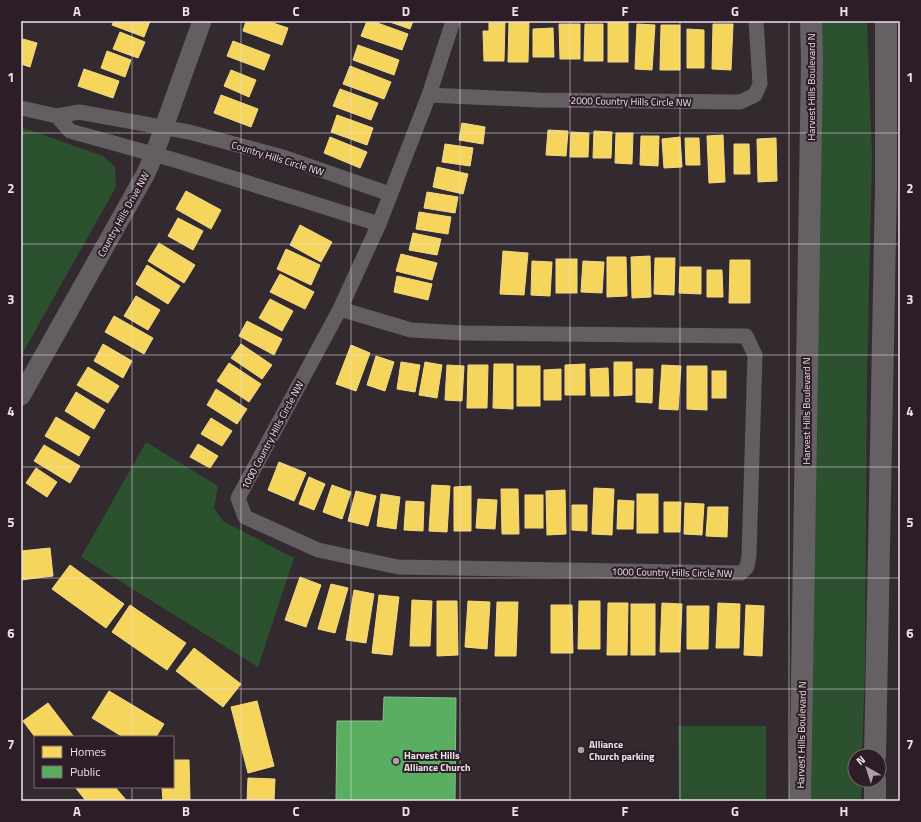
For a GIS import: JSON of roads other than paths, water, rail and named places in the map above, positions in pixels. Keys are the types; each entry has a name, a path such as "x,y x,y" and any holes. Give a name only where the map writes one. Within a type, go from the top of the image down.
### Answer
{"main road":[{"name":"Harvest Hills Boulevard N","path":"800,801 812,61 811,21"},
{"path":"875,748 886,194 886,21"},
{"path":"874,801 875,788"}],"street":[{"name":"Country Hills Drive NW","path":"21,396 145,175 164,128 202,21"},
{"path":"21,108 57,116 70,131 271,189 378,224 429,95 453,21"},
{"name":"2000 Country Hills Circle NW","path":"429,95 539,100 740,102 755,95 760,84 756,21"},
{"name":"Country Hills Circle NW","path":"57,116 79,112 189,132 283,157 390,194"},
{"name":"1000 Country Hills Circle NW","path":"340,309 411,330 464,334 746,336 755,355 749,549 747,567 741,573 398,567 318,550 245,517 238,498 340,309 378,224"}],"place":[{"name":"Alliance Church parking","path":"581,750"},
{"name":"Harvest Hills Alliance Church","path":"396,761"}]}
